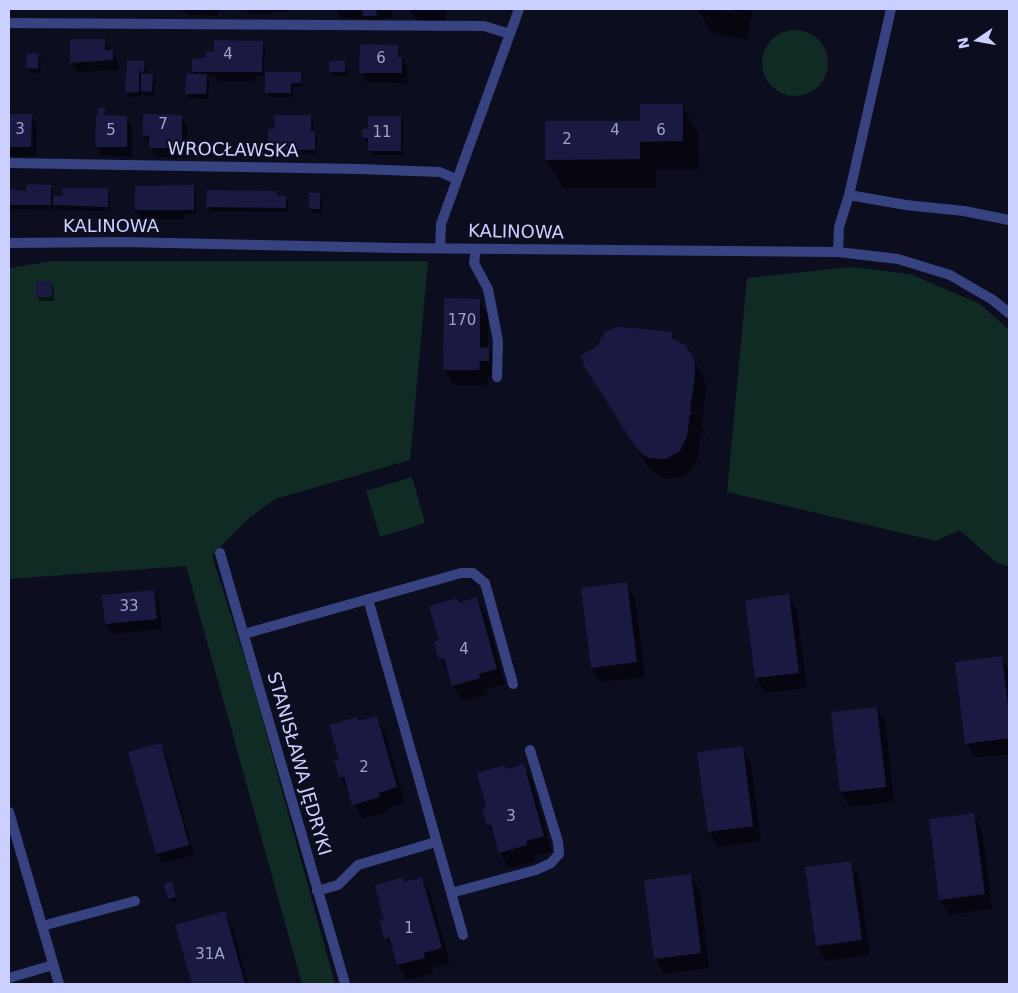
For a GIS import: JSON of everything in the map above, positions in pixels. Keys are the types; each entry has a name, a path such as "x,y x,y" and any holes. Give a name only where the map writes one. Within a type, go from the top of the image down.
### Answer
{"street":[{"path":"440,248 440,224 520,9"},
{"path":"838,252 839,227 849,195 891,9"},
{"path":"9,23 484,26 510,34"},
{"name":"WROCŁAWSKA","path":"9,163 359,169 440,172 456,179"},
{"path":"849,195 906,205 964,211 1009,220"},
{"name":"KALINOWA","path":"9,243 122,242 476,249 838,252 898,259 950,275 993,300 1009,313"},
{"path":"476,249 474,263 488,289 498,341 497,377"},
{"name":"STANISŁAWA JĘDRYKI","path":"220,553 344,984"},
{"path":"244,634 461,573 473,573 485,583 513,684"},
{"path":"368,599 463,935"},
{"path":"451,893 536,870 552,863 559,854 558,842 530,750"},
{"path":"9,812 59,984"},
{"path":"318,891 338,885 358,865 436,842"},
{"path":"42,926 135,900"},
{"path":"9,978 53,965"}],"green space":[{"path":"788,30 802,30 814,35 823,44 828,56 826,76 819,87 802,96 788,96 776,91 767,82 762,70 762,56 767,44 776,35"},
{"path":"53,261 428,261 410,460 275,499 249,518 212,555 254,689 335,984 302,984 186,566 9,579 9,268"},
{"path":"852,267 910,274 980,304 1009,330 1009,567 996,562 959,530 936,541 727,492 747,278"},
{"path":"412,477 425,523 380,537 366,491"}],"building":[{"path":"362,9 376,9 377,16 363,16"},
{"path":"70,39 105,39 105,50 113,50 113,60 70,63"},
{"path":"214,40 263,41 262,72 192,72 192,59 206,58 206,51 214,52"},
{"path":"360,44 398,45 398,57 402,57 402,73 359,73"},
{"path":"27,53 39,54 38,69 26,68"},
{"path":"127,61 145,61 144,72 139,71 139,92 125,93"},
{"path":"329,61 345,61 345,72 329,72"},
{"path":"265,72 301,72 301,83 291,83 291,93 265,93"},
{"path":"141,73 153,74 152,92 141,91"},
{"path":"186,74 207,74 206,94 185,94"},
{"path":"640,104 683,104 683,141 640,142 640,159 545,160 545,121 640,121"},
{"path":"98,108 105,108 105,115 127,116 127,147 95,147"},
{"path":"9,114 32,114 31,147 9,147"},
{"path":"143,114 182,115 182,148 149,148 149,136 143,135"},
{"path":"274,115 311,115 311,131 315,131 315,150 274,150 274,144 268,144 268,129 275,129"},
{"path":"368,116 401,116 401,151 368,151 368,138 362,138 362,129 368,129"},
{"path":"27,184 51,185 51,205 9,205 9,189 26,191"},
{"path":"194,185 194,210 135,210 135,186"},
{"path":"62,188 108,188 108,207 53,205 53,196 63,196"},
{"path":"207,190 277,191 277,196 286,196 286,208 206,207"},
{"path":"309,193 320,193 320,209 309,209"},
{"path":"36,281 52,281 52,297 36,297"},
{"path":"444,298 480,299 480,348 489,347 489,361 480,361 479,370 443,370"},
{"path":"623,327 672,332 672,338 685,345 693,356 695,375 690,411 692,414 690,414 687,436 680,451 666,459 649,458 642,454 635,446 624,429 621,428 623,427 582,363 584,362 580,356 599,345 600,339 607,331"},
{"path":"627,582 637,662 591,668 581,588"},
{"path":"154,590 157,619 105,624 102,595"},
{"path":"789,594 799,673 755,678 745,600"},
{"path":"477,597 497,669 479,674 480,678 452,686 444,658 439,659 434,642 439,640 429,606 457,598 459,603"},
{"path":"1002,656 1009,715 1009,738 965,744 955,662"},
{"path":"877,707 886,787 840,792 831,712"},
{"path":"377,716 397,787 379,793 380,797 352,805 344,777 339,778 334,760 339,759 329,725 357,717 358,721"},
{"path":"161,743 189,845 156,854 128,752"},
{"path":"743,746 753,826 708,832 697,752"},
{"path":"524,764 544,836 526,841 527,845 499,853 491,825 487,826 482,809 486,807 477,773 504,765 506,769"},
{"path":"974,813 985,894 939,900 929,819"},
{"path":"851,861 862,940 816,946 805,867"},
{"path":"691,874 701,953 654,959 644,880"},
{"path":"403,877 404,882 422,877 442,948 424,953 425,958 397,965 389,937 384,939 380,921 384,920 375,885"},
{"path":"172,882 176,897 168,899 164,884"},
{"path":"225,911 245,984 192,984 175,925"}]}
